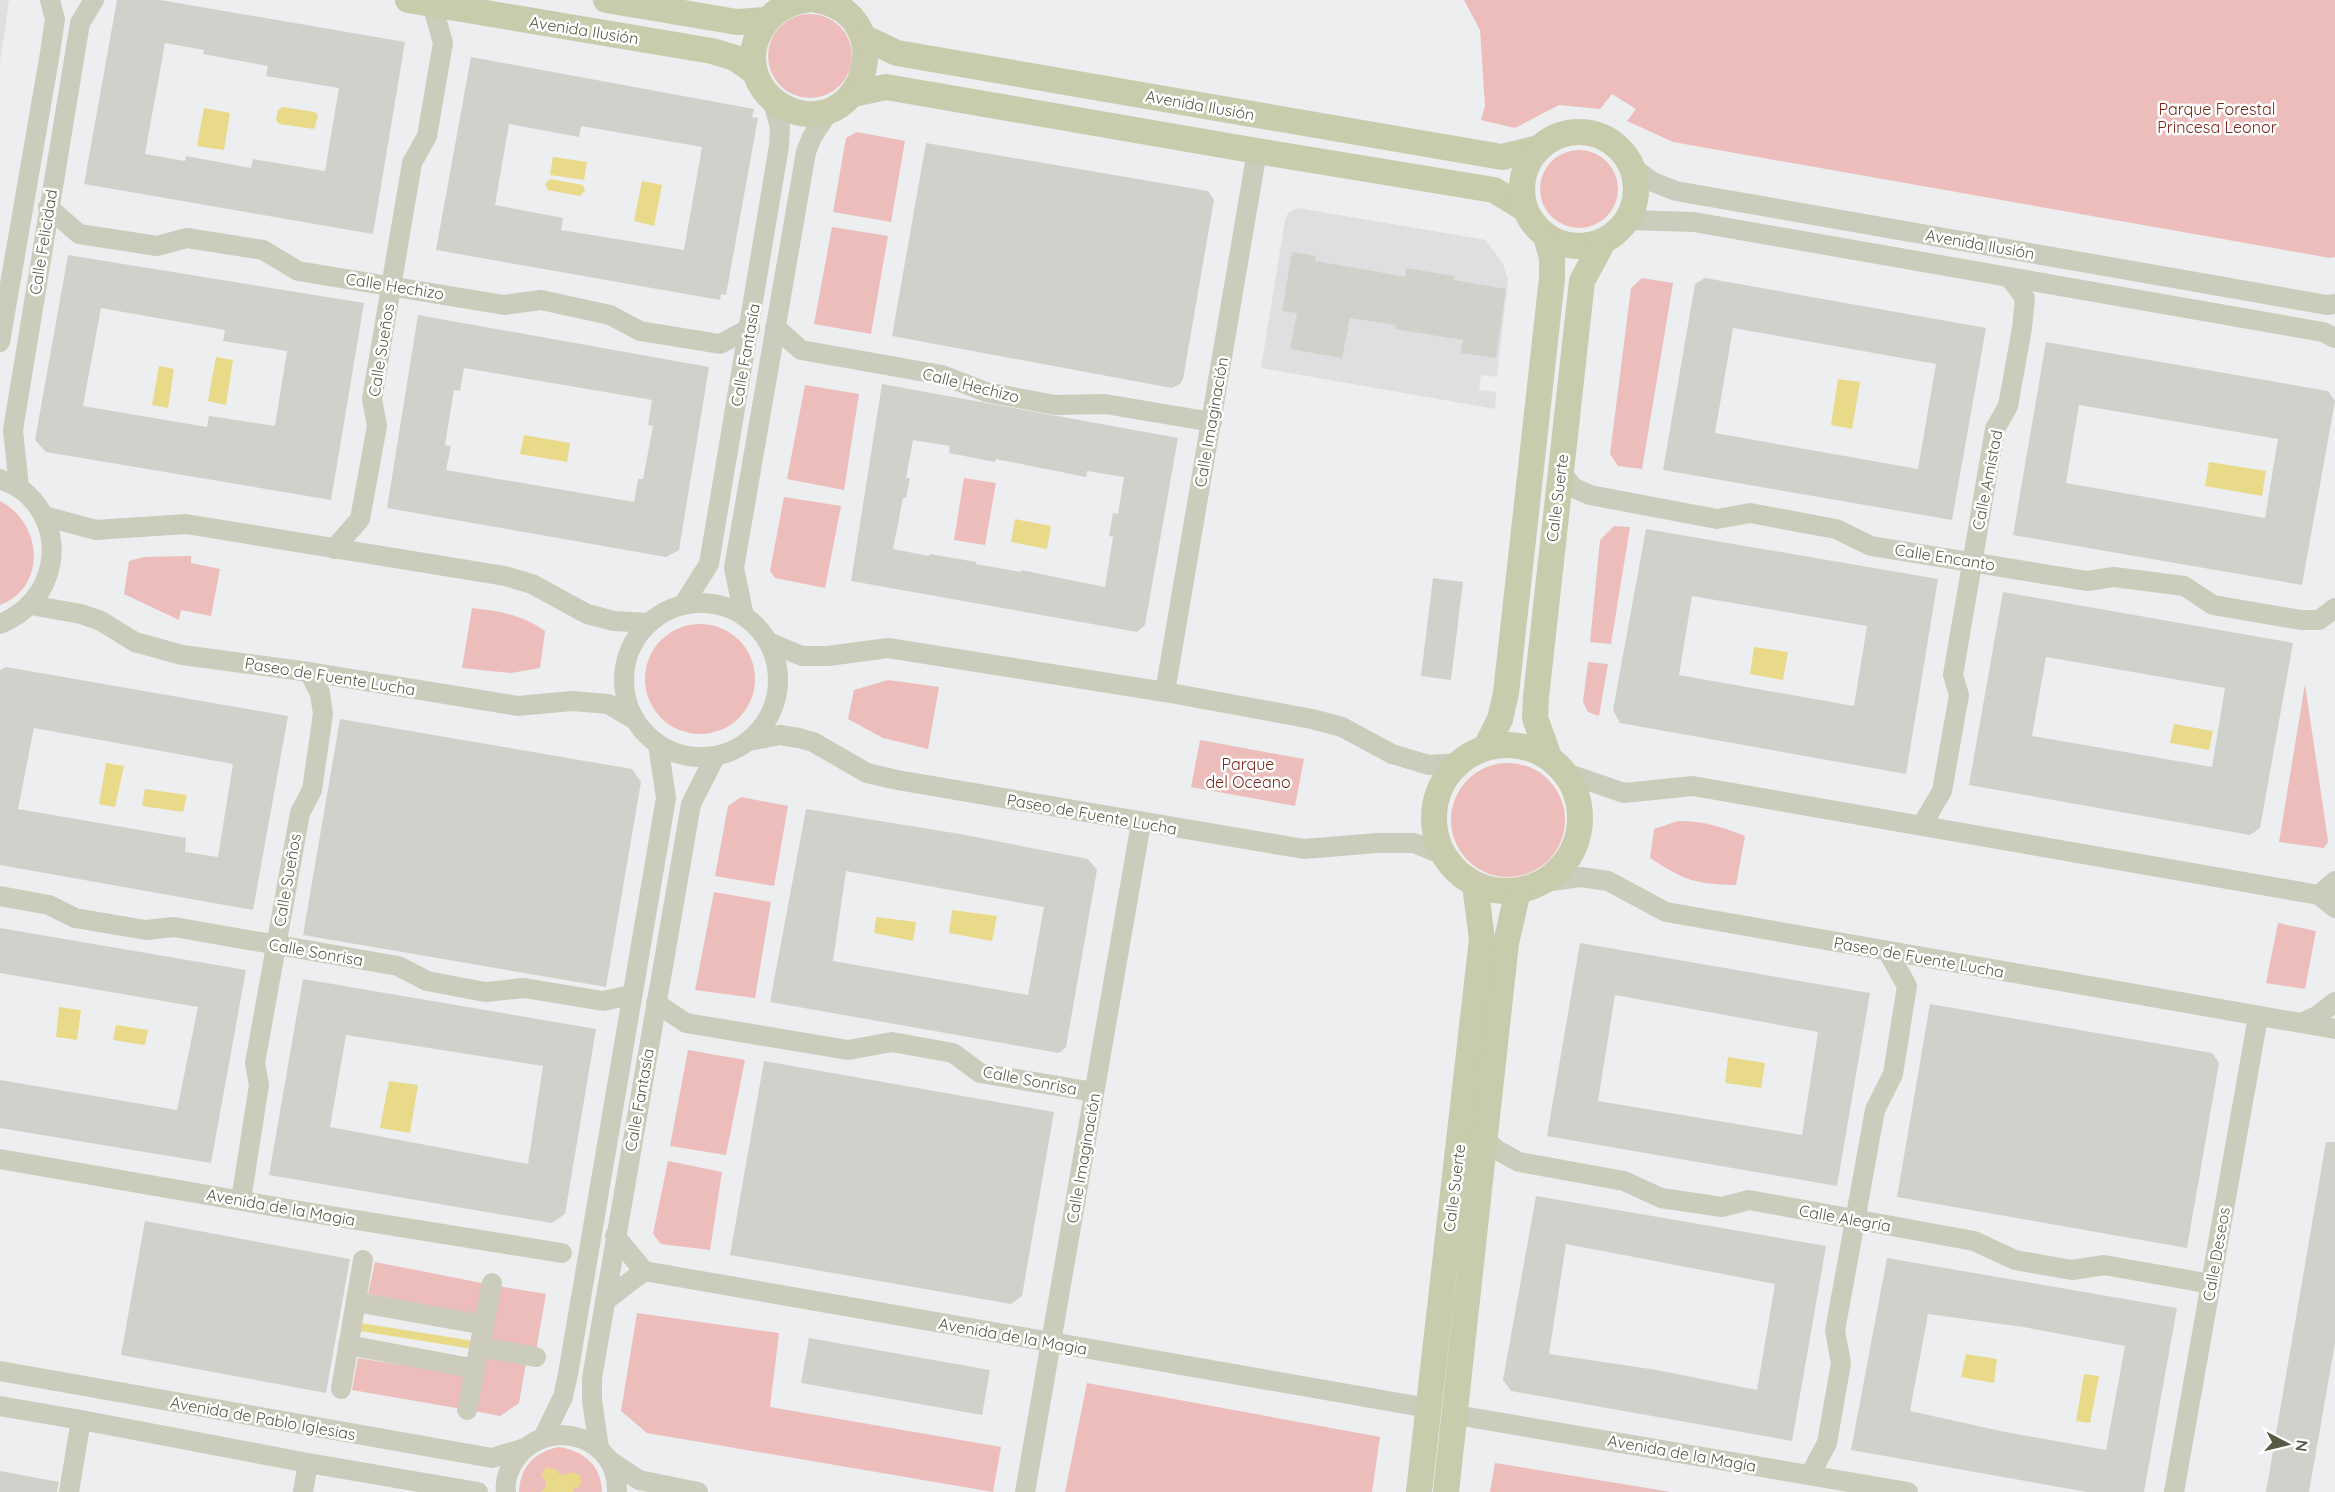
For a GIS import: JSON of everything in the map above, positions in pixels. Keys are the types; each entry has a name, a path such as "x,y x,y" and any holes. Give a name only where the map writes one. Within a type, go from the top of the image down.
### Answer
{"main road":[{"name":"Avenida Ilusión","path":"606,0 737,22 766,20"},
{"path":"805,0 794,1 779,8 766,20 757,35 753,54 755,72 759,82 772,99 785,108 815,113 830,110 853,94 866,67 863,37 855,22 843,10 828,2 816,0"},
{"name":"Avenida Ilusión","path":"420,2 712,51 735,58 755,72"},
{"name":"Avenida Ilusión","path":"863,37 897,53 1502,157 1539,148"},
{"path":"853,94 886,87 1257,152 1494,190 1525,209"},
{"path":"1572,133 1590,133 1607,139 1621,151 1631,166 1635,176 1635,199 1627,220 1620,229 1603,242 1584,247 1564,245 1546,237 1534,225 1525,209 1522,193 1523,177 1529,161 1539,148 1554,138 1572,133"},
{"name":"Calle Suerte","path":"1487,745 1500,719 1506,693 1552,278 1552,257 1546,237"},
{"name":"Calle Suerte","path":"1558,765 1535,717 1536,697 1582,281 1603,242"},
{"path":"1516,744 1533,748 1558,765 1579,801 1580,832 1567,861 1544,882 1518,891 1496,891 1475,885 1457,872 1443,855 1433,823 1438,790 1457,763 1487,745 1516,744"},
{"name":"Calle Suerte","path":"1419,1492 1482,939 1475,885"},
{"name":"Calle Suerte","path":"1446,1492 1506,943 1518,891"}],"street":[{"name":"Calle Felicidad","path":"0,342 55,19 50,0"},
{"name":"Calle Felicidad","path":"20,488 12,435 80,23 94,0"},
{"name":"Calle Sueños","path":"334,549 360,519 377,426 372,399 412,163 427,136 442,43 420,2"},
{"name":"Calle Fantasía","path":"683,605 709,564 779,146 780,127 772,99"},
{"name":"Calle Fantasía","path":"744,616 734,568 806,152 812,137 830,110"},
{"name":"Calle Imaginación","path":"1165,693 1257,152"},
{"name":"Avenida Ilusión","path":"1631,166 1653,182 1676,191 2327,305 2335,304"},
{"name":"Calle Hechizo","path":"48,207 79,234 156,246 187,238 263,250 298,271 504,305 541,300 610,315 640,331 720,344 750,328"},
{"name":"Avenida Ilusión","path":"1627,220 1694,222 2323,332 2335,338"},
{"name":"Calle Amistad","path":"1922,825 1942,791 1959,695 1953,675 1995,429 2008,406 2022,328 2025,298 2010,278"},
{"name":"Calle Hechizo","path":"775,327 801,350 942,375 986,392 1055,405 1105,404 1212,422"},
{"name":"Calle Encanto","path":"1561,472 1574,488 1590,495 1717,519 1750,513 1836,529 1871,546 2087,581 2114,577 2184,586 2213,605 2301,620 2319,620 2335,608"},
{"path":"0,479 20,488 33,501 44,516 52,539 52,563 45,586 31,605 13,619 0,624"},
{"path":"44,516 96,530 186,524 505,576 532,584 588,614 614,621 649,623"},
{"path":"706,603 725,606 744,616 758,628 768,642 777,666 777,693 768,720 749,741 732,751 715,757 683,756 657,744 645,734 634,719 624,684 630,649 649,623 664,612 683,605 706,603"},
{"name":"Paseo de Fuente Lucha","path":"31,605 81,614 100,621 135,642 182,655 309,672 518,706 572,701 608,704 634,719"},
{"path":"768,642 802,656 828,656 888,648 1165,693 1312,719 1342,727 1392,754 1429,765 1457,763"},
{"name":"Calle Sueños","path":"241,1200 259,1085 255,1063 300,813 312,790 323,714 320,693 309,672"},
{"name":"Paseo de Fuente Lucha","path":"749,741 780,735 799,738 813,742 867,773 1141,823 1304,849 1377,843 1414,843 1443,855"},
{"name":"Calle Fantasía","path":"544,1436 564,1390 666,798 657,744"},
{"name":"Calle Fantasía","path":"617,1492 617,1482 604,1454 592,1400 592,1378 691,804 715,757"},
{"path":"1558,765 1624,793 1693,786 2327,897 2335,908"},
{"name":"Calle Imaginación","path":"1025,1492 1141,823"},
{"name":"Paseo de Fuente Lucha","path":"1544,882 1581,877 1608,881 1666,912 2335,1029"},
{"path":"2327,897 2335,881"},
{"name":"Calle Sonrisa","path":"0,896 49,905 75,918 146,930 174,927 398,966 427,981 485,992 524,988 603,1001 631,995"},
{"path":"1810,1475 1827,1443 1841,1363 1835,1331 1875,1110 1893,1074 1907,986 1888,952"},
{"path":"2301,1023 2317,1016 2335,1002"},
{"name":"Calle Sonrisa","path":"656,1003 686,1023 848,1050 892,1042 953,1053 980,1073 1094,1092"},
{"name":"Calle Deseos","path":"2174,1492 2258,1017"},
{"name":"Calle Alegría","path":"1485,1140 1497,1150 1519,1162 1624,1181 1661,1198 1722,1207 1749,1200 1974,1241 2015,1260 2072,1270 2104,1265 2211,1284"},
{"name":"Avenida de la Magia","path":"0,1159 562,1252"},
{"path":"582,1289 562,1252 592,1233"},
{"path":"605,1301 644,1271 615,1236"},
{"path":"341,1389 363,1260"},
{"name":"Avenida de la Magia","path":"644,1271 1428,1408"},
{"path":"467,1410 492,1283"},
{"path":"356,1302 484,1325"},
{"path":"348,1345 476,1369"},
{"path":"480,1347 536,1357"},
{"name":"Avenida de Pablo Iglesias","path":"0,1371 492,1458 525,1448"},
{"path":"0,1406 478,1492"},
{"name":"Avenida de la Magia","path":"1456,1415 1908,1492"},
{"path":"69,1492 81,1420"},
{"path":"506,1492 505,1486 511,1465 525,1448 544,1436 564,1434 583,1438 639,1480 698,1492"},
{"path":"303,1492 308,1463"}],"shaded area":[{"path":"0,0 9,0 0,62"},
{"path":"283,107 315,112 318,116 314,129 279,124 276,120 278,110"},
{"path":"204,108 230,113 224,150 197,146"},
{"path":"553,157 587,162 584,180 550,175"},
{"path":"550,179 583,185 585,191 580,196 548,190 545,184"},
{"path":"642,181 662,185 654,226 634,221"},
{"path":"1298,208 1486,240 1503,264 1508,279 1497,377 1481,375 1479,390 1496,392 1495,409 1261,368 1285,220 1288,213"},
{"path":"216,357 233,360 226,405 208,401"},
{"path":"159,366 174,369 168,408 152,405"},
{"path":"1838,379 1860,382 1852,429 1831,425"},
{"path":"524,435 570,443 567,462 520,454"},
{"path":"2209,462 2266,471 2262,496 2205,486"},
{"path":"1015,519 1051,526 1047,549 1011,542"},
{"path":"1754,647 1788,652 1783,680 1750,674"},
{"path":"2174,724 2213,731 2209,750 2170,743"},
{"path":"106,763 124,766 115,807 99,804"},
{"path":"145,789 187,795 183,812 142,806"},
{"path":"952,910 997,916 992,941 949,933"},
{"path":"876,917 916,922 913,941 874,933"},
{"path":"59,1007 81,1010 77,1040 56,1037"},
{"path":"116,1025 148,1030 145,1045 113,1040"},
{"path":"1728,1057 1765,1063 1761,1088 1725,1083"},
{"path":"389,1081 418,1085 410,1133 380,1128"},
{"path":"361,1323 474,1341 473,1349 360,1331"},
{"path":"1966,1354 1997,1359 1994,1383 1961,1377"},
{"path":"2084,1374 2099,1376 2090,1423 2076,1421"},
{"path":"547,1467 557,1470 559,1474 565,1475 572,1472 580,1475 580,1486 573,1492 540,1492 545,1489 546,1482 541,1475"}],"green space":[{"name":"Parque Forestal Princesa Leonor","path":"1464,0 2335,0 2335,257 2330,258 1673,142 1627,121 1636,109 1612,94 1600,109 1559,105 1515,128 1481,120 1485,106 1480,30"},
{"path":"810,14 826,17 840,26 849,40 852,56 849,72 840,86 826,95 810,98 794,95 780,86 771,72 768,56 771,40 780,26 794,17"},
{"path":"857,132 905,141 891,222 833,212 846,138"},
{"path":"1579,150 1594,153 1607,161 1615,174 1618,189 1615,204 1607,217 1594,225 1579,228 1564,225 1551,217 1543,204 1540,189 1543,174 1551,161 1564,153"},
{"path":"832,227 888,236 871,334 814,324"},
{"path":"1642,278 1673,283 1642,469 1618,466 1610,454 1631,288"},
{"path":"805,385 859,394 844,490 787,479"},
{"path":"964,478 996,483 985,545 954,540"},
{"path":"784,497 841,506 825,588 775,578 770,571"},
{"path":"0,501 14,511 25,524 34,554 32,570 26,584 15,596 0,605"},
{"path":"1614,526 1630,527 1611,644 1590,642 1600,540"},
{"path":"191,556 191,563 220,569 211,616 181,610 179,620 124,594 129,561 144,557"},
{"path":"472,608 510,615 528,621 545,631 540,668 511,673 462,668"},
{"path":"700,624 721,628 739,640 751,658 755,679 751,700 739,718 721,730 700,734 679,730 661,718 649,700 645,679 649,658 661,640 679,628"},
{"path":"1588,662 1608,664 1599,716 1588,712 1583,702"},
{"path":"888,680 939,687 928,749 883,738 848,719 854,690"},
{"path":"2305,684 2328,842 2324,848 2279,842"},
{"name":"Parque del Oceano","path":"1200,740 1304,759 1295,806 1191,787"},
{"path":"1508,763 1530,767 1548,780 1561,798 1565,820 1561,842 1548,860 1530,873 1508,877 1486,873 1468,860 1455,842 1451,820 1455,798 1468,780 1486,767"},
{"path":"741,797 788,806 774,886 715,876 728,806"},
{"path":"1678,821 1712,825 1745,836 1736,885 1710,884 1691,880 1650,858 1654,829"},
{"path":"714,892 771,902 755,998 695,990"},
{"path":"2278,923 2316,931 2305,989 2266,983"},
{"path":"688,1050 745,1060 726,1155 670,1146"},
{"path":"668,1161 722,1172 710,1250 661,1244 653,1234"},
{"path":"375,1262 487,1284 479,1315 368,1294"},
{"path":"498,1286 546,1294 536,1351 488,1343"},
{"path":"637,1313 779,1333 770,1407 1001,1447 993,1492 647,1433 621,1411"},
{"path":"485,1355 526,1363 519,1403 500,1416 475,1411"},
{"path":"358,1358 469,1376 462,1409 352,1390"},
{"path":"1087,1383 1380,1437 1372,1492 1065,1492"},
{"path":"559,1447 576,1452 590,1461 598,1474 602,1492 519,1492 522,1475 530,1462 542,1453"},
{"path":"1495,1463 1671,1492 1490,1492"}],"building":[{"path":"117,0 160,0 405,42 373,234 84,184","holes":["165,43 204,50 203,54 268,66 266,76 339,88 325,171 253,159 251,168 186,156 185,161 145,154"]},
{"path":"471,57 754,109 752,117 758,118 726,295 721,294 720,300 436,250","holes":["509,124 579,137 581,126 702,147 684,250 561,230 563,218 495,205"]},
{"path":"926,143 1208,191 1214,200 1183,379 1180,384 1172,388 892,336"},
{"path":"1292,252 1316,256 1315,261 1405,277 1406,268 1454,276 1454,280 1506,289 1496,358 1461,353 1463,340 1395,329 1396,325 1350,318 1342,358 1290,349 1297,313 1282,311"},
{"path":"68,255 364,303 331,500 46,452 35,440","holes":["101,308 225,330 223,341 287,351 275,426 209,416 207,427 83,406"]},
{"path":"1705,278 1986,328 1952,520 1663,470 1695,284","holes":["1733,328 1936,364 1918,469 1715,433"]},
{"path":"418,315 709,367 679,550 666,557 387,508","holes":["464,368 652,400 648,425 653,426 643,479 638,479 634,502 446,470 451,446 445,445 454,390 460,391"]},
{"path":"2046,342 2328,391 2335,401 2302,585 2013,535","holes":["2079,405 2278,439 2265,518 2066,483"]},
{"path":"882,384 1178,438 1145,625 1137,632 851,581","holes":["913,440 950,446 949,453 995,462 996,459 1086,477 1087,471 1124,477 1118,514 1113,513 1109,536 1113,537 1105,587 1021,570 1021,572 976,564 976,562 893,549 903,498 906,498 910,478 906,478"]},
{"path":"1646,529 1938,579 1906,774 1620,723 1613,710","holes":["1692,596 1867,626 1854,706 1679,675"]},
{"path":"1433,578 1463,582 1451,680 1421,676"},
{"path":"2003,592 2293,643 2260,828 2250,835 1969,785","holes":["2046,657 2225,688 2212,767 2032,736"]},
{"path":"6,667 288,716 253,910 0,865 0,670","holes":["34,728 233,764 218,857 185,852 186,838 18,809"]},
{"path":"340,719 632,769 641,782 606,987 303,935"},
{"path":"806,809 960,834 1088,859 1097,870 1066,1047 1059,1053 770,1002","holes":["846,871 1044,907 1028,995 833,961"]},
{"path":"0,928 246,970 211,1163 0,1128 0,1080 177,1110 198,1007 0,973"},
{"path":"1580,943 1870,993 1837,1186 1547,1136","holes":["1615,995 1818,1032 1802,1135 1598,1101"]},
{"path":"303,979 596,1029 565,1214 552,1223 269,1175","holes":["346,1035 543,1066 528,1164 330,1127"]},
{"path":"1930,1004 2212,1053 2219,1063 2187,1248 1897,1197"},
{"path":"764,1061 1054,1112 1022,1296 1011,1304 730,1255"},
{"path":"2326,1142 2335,1142 2335,1343 2309,1492 2266,1492"},
{"path":"1536,1196 1826,1246 1792,1441 1511,1391 1503,1380","holes":["1566,1244 1775,1284 1757,1390 1657,1370 1549,1354"]},
{"path":"145,1221 350,1259 326,1393 121,1355"},
{"path":"1887,1258 2177,1308 2144,1492 2087,1492 1851,1450","holes":["1928,1314 2023,1327 2125,1346 2106,1450 2005,1432 1910,1411"]},
{"path":"809,1338 990,1370 982,1415 801,1383"},
{"path":"0,1471 59,1482 57,1492 0,1492"}]}
